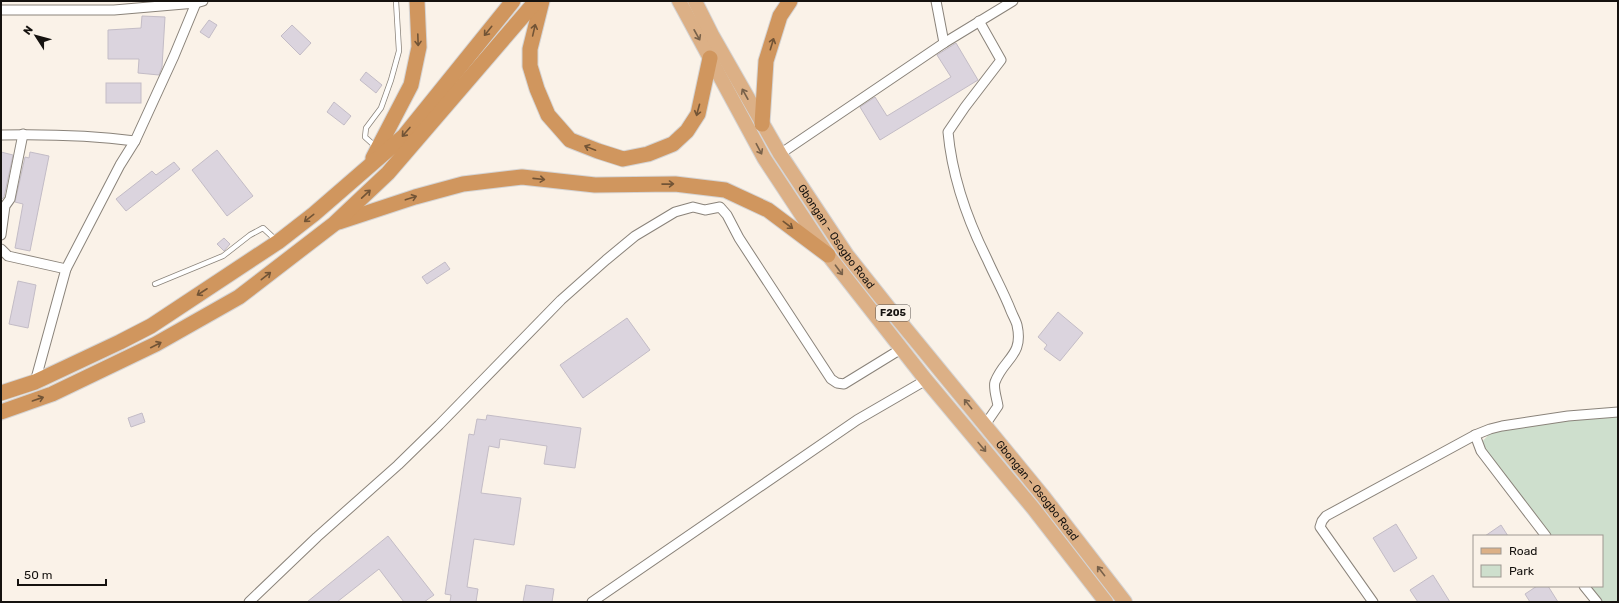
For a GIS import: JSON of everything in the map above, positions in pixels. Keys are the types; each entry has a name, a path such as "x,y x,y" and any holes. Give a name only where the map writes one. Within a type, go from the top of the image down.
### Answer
{"highway":[{"path":"369,166 411,85 419,47 417,1"},
{"path":"1,393 35,382 151,326 278,242 314,214 404,136 513,1"},
{"path":"1,412 52,394 156,344 239,297 334,224 388,173 408,152 536,1"},
{"path":"542,1 530,49 530,66 538,89 548,115 570,140 598,151 623,159 648,154 673,144 687,131 698,114 710,58"},
{"path":"762,124 766,61 780,16 790,1"},
{"path":"334,224 415,197 463,184 522,177 595,185 675,184 725,190 768,210 828,255"}],"main road":[{"name":"Gbongan - Osogbo Road","path":"679,1 764,158 828,255 901,349 1033,508 1106,602"},
{"name":"Gbongan - Osogbo Road","path":"695,1 712,35 762,124 780,154 847,255 1043,496 1125,602"}],"street":[{"path":"936,1 944,43"},
{"path":"780,154 944,43 1013,1"},
{"path":"1,10 26,6 114,10 200,2"},
{"path":"35,382 66,269 120,165 135,141 200,2"},
{"path":"979,21 1001,60 948,132 950,151 957,184 968,214 986,258 1002,288 1017,325 1018,347 1015,354 1003,368 995,383 998,406 985,425"},
{"path":"1,235 3,206 10,199 23,134"},
{"path":"1,135 53,134 104,137 135,141"},
{"path":"249,602 317,537 398,465 561,300 635,236 675,212 693,207 705,210 720,207 727,215 739,238 831,379 837,383 844,384 901,349"},
{"path":"3,254 66,269"},
{"path":"592,602 857,420 926,380"},
{"path":"1373,602 1320,527 1326,516 1475,435 1490,429 1553,418 1618,412"},
{"path":"1475,435 1481,451 1545,535"},
{"path":"1585,587 1597,602"}],"lane":[{"path":"378,149 365,137 366,128 381,108 399,51 396,1"},
{"path":"154,284 223,256 250,235 264,228 278,242"}],"green space":[{"path":"1618,414 1618,602 1595,602 1583,587 1603,587 1603,535 1542,535 1475,449 1498,425"}],"building":[{"path":"142,16 165,17 162,67 159,75 138,73 139,59 108,59 108,30 141,28"},
{"path":"209,20 217,25 209,38 200,32"},
{"path":"292,25 311,43 300,55 281,36"},
{"path":"956,43 978,80 880,140 860,107 875,97 887,116 951,77 937,55"},
{"path":"366,72 382,85 376,93 360,80"},
{"path":"106,83 141,83 141,103 106,103"},
{"path":"334,102 351,116 344,125 327,112"},
{"path":"217,150 253,196 227,216 192,170"},
{"path":"1,152 13,155 4,197 2,199 1,199"},
{"path":"30,152 49,156 30,251 15,248 23,204 15,202 25,157 29,158"},
{"path":"174,162 180,169 126,211 116,199 152,171 156,175"},
{"path":"224,238 230,244 224,251 217,244"},
{"path":"445,262 450,269 427,284 422,277"},
{"path":"18,281 36,285 28,328 9,324"},
{"path":"1058,312 1083,333 1060,361 1044,349 1047,345 1038,337"},
{"path":"627,318 650,350 583,398 560,365"},
{"path":"142,413 145,422 131,427 128,418"},
{"path":"487,415 581,428 575,468 544,464 547,446 500,439 499,448 489,446 481,493 521,498 514,545 474,539 467,587 478,589 476,602 450,602 451,595 445,594 469,434 474,435 477,419 486,420"},
{"path":"1396,524 1417,558 1394,572 1373,538"},
{"path":"1501,525 1507,535 1486,535"},
{"path":"388,536 434,595 424,602 404,602 379,569 337,602 307,602"},
{"path":"1433,575 1450,602 1418,602 1410,590"},
{"path":"526,585 554,589 552,602 523,602"},
{"path":"1536,587 1549,587 1558,602 1530,602 1525,594"}]}
